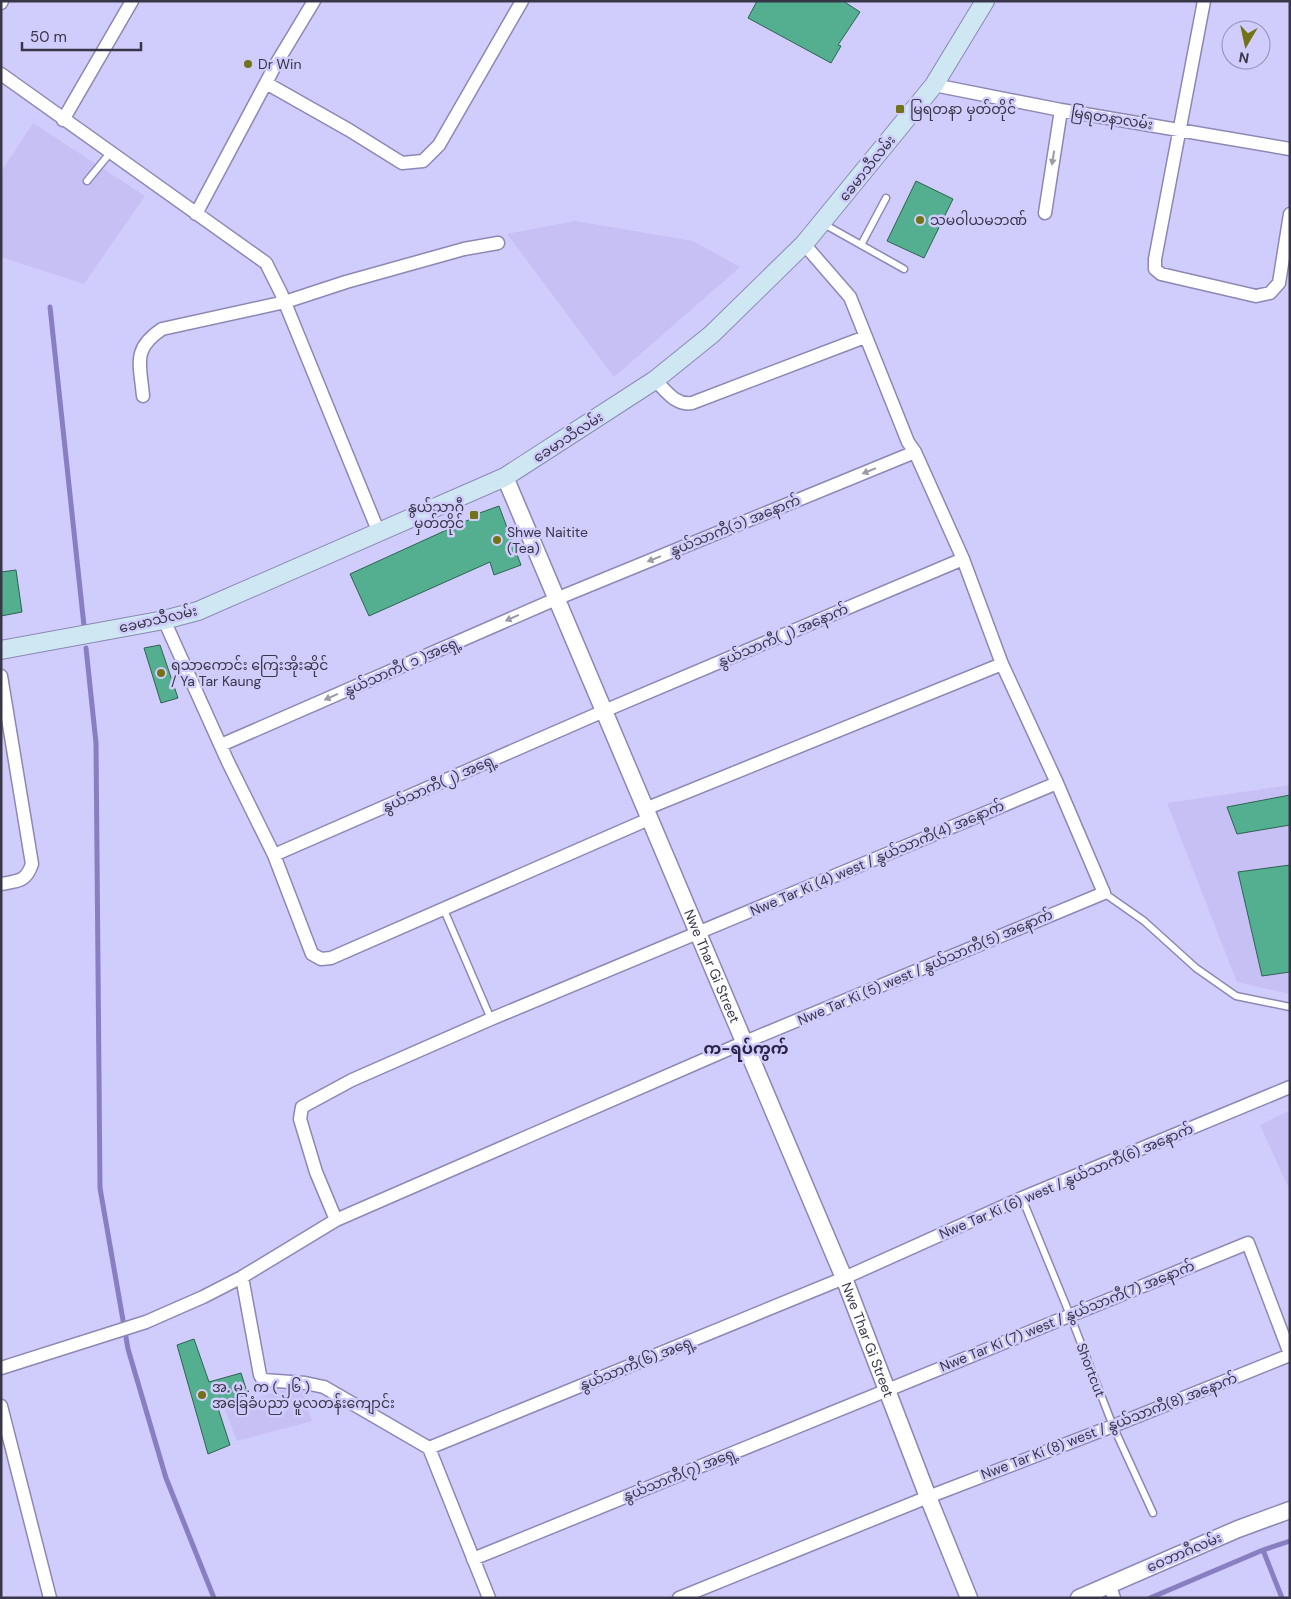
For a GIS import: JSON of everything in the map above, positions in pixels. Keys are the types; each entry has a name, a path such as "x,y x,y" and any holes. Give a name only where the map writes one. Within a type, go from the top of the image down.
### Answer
{"main road":[{"name":"ခေမာသီလမ်း","path":"1,650 164,620 198,611 505,477 655,380 712,334 804,244 934,85 985,1"}],"street":[{"path":"63,120 132,1"},
{"path":"196,214 266,83 314,1"},
{"path":"266,83 349,130 402,163 423,161 439,145 522,1"},
{"path":"1204,1 1155,259 1155,269 1160,274 1256,296 1270,293 1278,283 1290,214"},
{"path":"1,74 266,264 283,298 379,532"},
{"name":"မြရတနာလမ်း","path":"934,85 1061,110 1290,149"},
{"path":"1044,213 1061,110"},
{"path":"144,396 140,355 150,337 162,329 346,282 446,254 498,243"},
{"path":"804,244 850,296 855,313 908,442 962,559 1002,664 1057,783 1104,892"},
{"path":"655,380 679,402 692,403 865,337"},
{"name":"နွယ်သာကီ(၁) အနောက်","path":"556,599 914,452"},
{"name":"Nwe Thar Gi Street","path":"505,477 844,1278 886,1390 969,1598"},
{"name":"နွယ်သာကီ(၂) အနောက်","path":"604,711 962,559"},
{"name":"နွယ်သာကီ( ၁ )အရှေ့","path":"221,745 556,599"},
{"path":"164,620 274,856 312,954 321,959 331,958 444,910 647,814 1002,664"},
{"path":"1,676 4,704 32,864 29,873 21,881 1,884"},
{"name":"နွယ်သာကီ(၂) အရှေ့","path":"274,856 604,711"},
{"name":"Nwe Tar Ki (4) west / နွယ်သာကီ(4) အနောက်","path":"336,1220 316,1172 300,1119 302,1107 352,1080 491,1019 1057,783"},
{"name":"Nwe Tar Ki (5) west / နွယ်သာကီ(5) အနောက်","path":"1,1368 111,1335 146,1322 203,1297 242,1277 336,1220 745,1042 1104,892"},
{"name":"Nwe Tar Ki (6) west / နွယ်သာကီ(6) အနောက်","path":"844,1278 1022,1198 1290,1087"},
{"name":"Nwe Tar Ki (7) west / နွယ်သာကီ(7) အနောက်","path":"886,1390 1248,1243 1290,1354"},
{"path":"242,1277 260,1375 263,1380 305,1382 324,1387 429,1448 489,1598"},
{"name":"နွယ်သာကီ(၆) အရှေ့","path":"429,1448 844,1278"},
{"name":"Nwe Tar Ki (8) west / နွယ်သာကီ(8) အနောက်","path":"679,1598 1290,1354"},
{"name":"နွယ်သာကီ(၇) အရှေ့","path":"473,1559 886,1390"},
{"path":"1,1406 50,1598"},
{"name":"ဝေဘာဂီလမ်း","path":"1079,1598 1112,1591 1238,1529 1290,1510"}],"lane":[{"path":"87,181 110,153"},
{"path":"861,245 886,198"},
{"path":"822,223 904,269"},
{"path":"1104,892 1144,921 1196,968 1236,996 1290,1007"},
{"path":"444,910 491,1019"},
{"name":"Shortcut","path":"1022,1198 1113,1426 1153,1513"}],"shaded area":[{"path":"33,123 145,196 84,284 1,257 1,172"},
{"path":"575,221 693,241 740,267 614,377 507,234"},
{"path":"1290,785 1290,994 1237,982 1167,803"},
{"path":"1290,1110 1290,1191 1260,1125"},
{"path":"301,1385 312,1421 237,1441 224,1407"}],"building":[{"path":"757,1 843,1 860,12 838,45 841,46 831,63 748,18"},
{"name":"သမဝါယမဘဏ်","path":"916,181 953,199 924,258 887,241"},
{"path":"499,506 521,565 494,575 490,562 369,616 350,574 475,517 474,515"},
{"path":"16,570 22,612 1,616 1,572"},
{"name":"ရသာကောင်း ကြေးအိုးဆိုင် / Ya Tar Kaung","path":"160,645 178,698 161,703 144,648"},
{"path":"1290,795 1290,825 1237,834 1227,807"},
{"path":"1290,865 1290,972 1262,976 1238,872"},
{"name":"အ. မ . က ( ၂၆ ) အခြေခံပညာ မူလတန်းကျောင်း","path":"194,1339 209,1382 241,1373 248,1395 216,1402 230,1445 208,1454 177,1345"}],"waterway":[{"path":"50,307 84,626"},
{"path":"86,648 96,743 100,1188 128,1349 166,1478 214,1598"},
{"path":"1150,1598 1263,1550 1290,1541"},
{"path":"1263,1550 1282,1598"}],"place":[{"name":"Dr Win","path":"248,64"},
{"name":"မြရတနာ မှတ်တိုင်","path":"900,109"},
{"name":"သမဝါယမဘဏ်","path":"920,220"},
{"name":"နွယ်သာဂီ မှတ်တိုင်","path":"474,515"},
{"name":"Shwe Naitite (Tea)","path":"497,540"},
{"name":"ရသာကောင်း ကြေးအိုးဆိုင် / Ya Tar Kaung","path":"161,673"},
{"name":"အ. မ . က ( ၂၆ ) အခြေခံပညာ မူလတန်းကျောင်း","path":"202,1395"}],"district":[{"name":"က-ရပ်ကွက်","path":"746,1048"}]}
